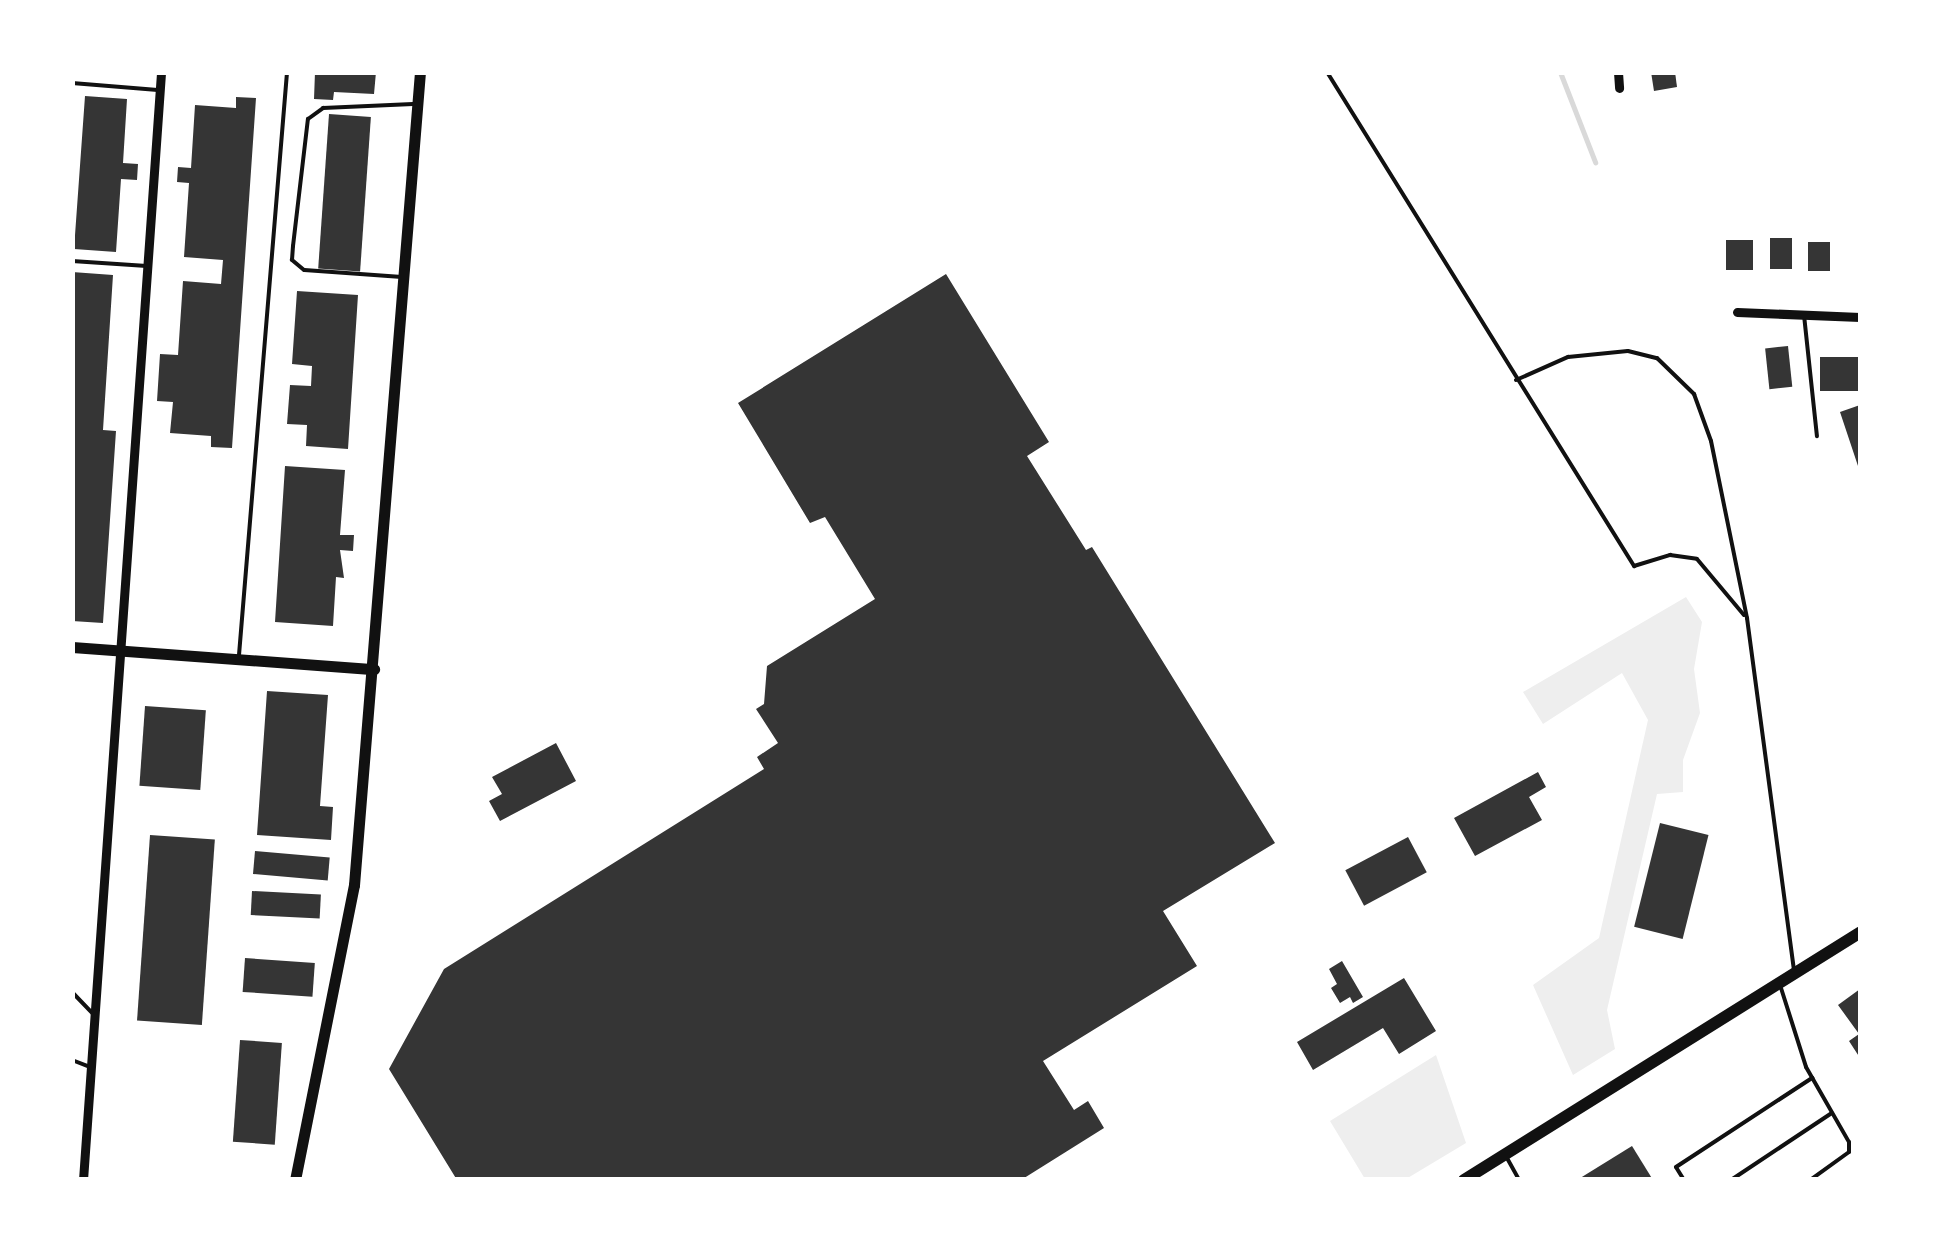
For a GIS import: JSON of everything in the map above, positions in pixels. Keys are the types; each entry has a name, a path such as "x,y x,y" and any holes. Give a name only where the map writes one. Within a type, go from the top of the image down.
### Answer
{"main road":[{"path":"1464,1180 1860,933"}],"street":[{"path":"83,1180 162,72"},
{"path":"294,1180 341,970 374,669 420,72"},
{"path":"1618,72 1619,88"},
{"path":"1737,312 1860,317"},
{"path":"72,648 374,669"}],"lane":[{"path":"238,660 287,72"},
{"path":"1326,72 1634,566 1670,554 1698,560 1747,618"},
{"path":"72,83 160,90"},
{"path":"403,277 297,266 298,176 304,131 315,112 418,104"},
{"path":"72,261 147,266"},
{"path":"1804,315 1817,436"},
{"path":"1516,380 1539,366 1594,351 1657,358 1679,374 1694,394 1711,441 1747,618 1795,974"},
{"path":"1779,984 1812,1078 1849,1152 1810,1180"},
{"path":"72,992 94,1015"},
{"path":"72,1060 90,1067"},
{"path":"1684,1180 1676,1167 1812,1078"},
{"path":"1732,1180 1832,1113"},
{"path":"72,1142 85,1142"},
{"path":"1504,1154 1519,1180"}],"shaded area":[{"path":"1686,597 1702,622 1694,669 1700,713 1683,760 1683,792 1657,794 1607,1010 1615,1049 1573,1075 1533,985 1599,938 1648,720 1622,673 1543,724 1523,692"},
{"path":"1436,1055 1466,1143 1406,1179 1365,1179 1330,1121"}],"building":[{"path":"315,72 376,72 374,94 334,92 333,100 314,99"},
{"path":"1651,72 1675,72 1677,87 1654,91"},
{"path":"85,96 127,99 123,163 138,164 137,180 121,179 116,252 74,249"},
{"path":"236,97 256,98 232,448 211,447 211,436 170,433 173,402 157,401 160,354 178,355 183,281 221,284 223,260 184,257 189,183 177,182 178,167 191,168 195,105 236,108"},
{"path":"329,114 371,117 360,272 318,269"},
{"path":"1770,238 1792,238 1792,269 1770,269"},
{"path":"1726,240 1753,240 1753,270 1726,270"},
{"path":"1808,242 1830,242 1830,271 1808,271"},
{"path":"72,272 113,275 103,430 116,431 103,623 72,621"},
{"path":"946,274 1049,442 1027,456 1086,550 1092,547 1275,843 1163,911 1197,966 1043,1061 1074,1110 1088,1101 1104,1128 1021,1180 457,1180 389,1069 444,969 764,769 757,757 778,743 756,709 764,704 767,666 875,599 825,517 810,523 738,403"},
{"path":"297,291 358,295 348,449 306,446 307,425 287,424 290,385 311,386 312,366 292,364"},
{"path":"1788,346 1792,387 1769,389 1765,348"},
{"path":"1820,357 1860,357 1860,391 1820,391"},
{"path":"1860,405 1860,472 1840,412"},
{"path":"285,466 345,470 340,535 354,535 353,551 340,550 344,578 336,577 333,626 275,622"},
{"path":"267,691 328,695 320,806 333,807 331,840 257,835"},
{"path":"145,706 206,710 200,790 139,786"},
{"path":"556,743 576,781 500,821 489,801 502,794 492,777"},
{"path":"1538,772 1546,787 1529,797 1542,820 1475,856 1454,818"},
{"path":"1660,823 1709,835 1683,939 1634,927"},
{"path":"150,835 215,840 202,1025 137,1021"},
{"path":"1408,837 1427,872 1364,906 1345,870"},
{"path":"255,851 330,858 328,880 253,874"},
{"path":"252,891 321,895 320,919 251,915"},
{"path":"245,958 315,963 312,997 243,992"},
{"path":"1342,961 1363,997 1353,1003 1350,997 1340,1003 1331,988 1337,984 1329,969"},
{"path":"1404,978 1436,1031 1399,1054 1383,1028 1313,1070 1297,1042"},
{"path":"1860,989 1860,1058 1849,1041 1859,1034 1838,1005"},
{"path":"240,1040 282,1043 275,1145 233,1142"},
{"path":"1632,1146 1653,1180 1577,1180"}],"waterway":[{"path":"1560,72 1595,162"}]}
